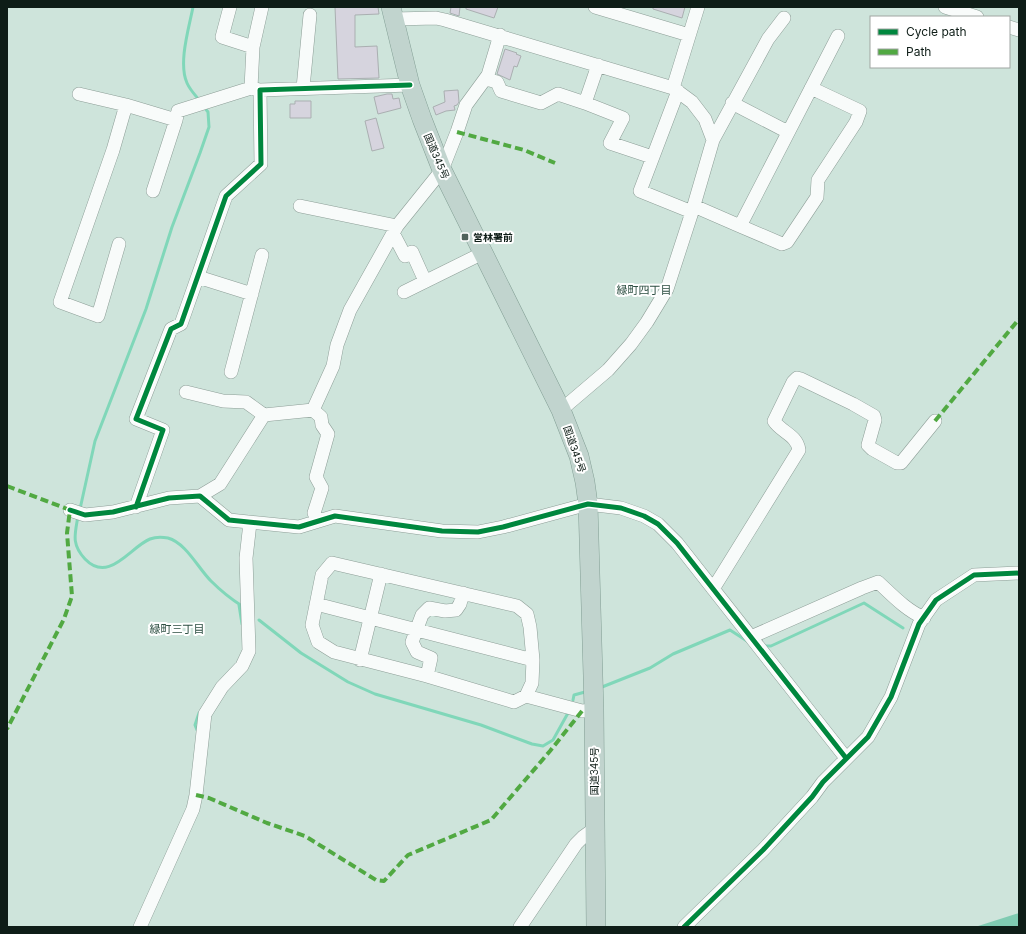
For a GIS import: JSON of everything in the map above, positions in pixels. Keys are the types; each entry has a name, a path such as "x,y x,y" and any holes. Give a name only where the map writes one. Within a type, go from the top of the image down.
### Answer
{"highway":[{"name":"国道345号","path":"393,13 410,85 442,170 561,410 579,456 585,482 588,504 594,710 596,927"}],"street":[{"path":"230,7 222,37 253,47"},
{"path":"136,506 163,430 136,419 171,328 181,324 226,196 261,164 253,47 262,7"},
{"path":"595,7 690,35"},
{"path":"698,7 676,90 640,191 740,226 782,244 788,242 817,197 818,180 856,122 860,111 811,88"},
{"path":"946,7 974,16"},
{"path":"393,13 437,13 500,35 676,90 692,102 701,114 713,140"},
{"path":"303,88 310,15"},
{"path":"561,410 608,370 631,344 647,322 667,289 693,209 713,140 768,39 784,18"},
{"path":"313,410 333,366 337,345 350,310 395,229 442,170 466,105 488,75 500,35"},
{"path":"740,226 838,36"},
{"path":"585,103 598,65"},
{"path":"486,79 497,82 501,91 541,103 558,94 623,118 610,143 652,157"},
{"path":"153,191 178,111 256,89 410,85"},
{"path":"79,94 126,105 176,120"},
{"path":"732,103 788,132"},
{"path":"120,244 98,316 60,302 113,150 126,105"},
{"path":"300,206 395,229"},
{"path":"395,229 405,256 412,252 425,281"},
{"path":"404,292 483,253"},
{"path":"231,372 262,255"},
{"path":"198,277 252,294"},
{"path":"713,589 799,450 798,444 790,435 777,425 774,420 793,382 797,378 874,416 875,420 868,445 872,449 897,463 901,462 935,421"},
{"path":"186,392 223,401 246,402 264,415 313,410 322,417 322,425 328,434 316,477 322,488 314,513 319,521"},
{"path":"70,510 85,515 113,512 169,498 200,496 220,484 264,415"},
{"path":"200,496 228,520 299,527 335,516 442,532 478,532 503,527 588,504 622,508 644,516 658,524 677,543 846,758"},
{"path":"140,927 192,809 196,795 205,714 222,687 242,666 249,651 250,642 246,591 246,558 250,523"},
{"path":"332,564 463,593 517,606 527,614 530,627 533,660 532,683 526,696 514,702 427,676 360,660 334,652 318,642 312,625 322,575 332,564"},
{"path":"684,927 763,850 812,797 823,782 868,737 892,697 919,624 936,600 974,575 1019,573"},
{"path":"360,660 369,618 381,574"},
{"path":"751,637 878,582 898,602 924,618"},
{"path":"427,676 431,658 416,652 412,642 422,615 429,608 445,611 456,610 460,604 463,593"},
{"path":"316,604 533,660"},
{"path":"526,696 582,711 594,710"},
{"path":"520,927 576,844 594,829"}],"green space":[{"path":"1019,913 1019,927 975,927"}],"building":[{"path":"335,7 378,7 379,14 355,15 355,47 377,46 379,78 338,79"},
{"path":"451,7 460,7 459,16 450,13"},
{"path":"466,7 498,7 494,18 466,9"},
{"path":"653,7 685,7 682,18 653,9"},
{"path":"505,49 521,56 517,67 514,66 510,80 497,74"},
{"path":"458,90 459,102 454,106 455,110 446,111 436,115 433,107 445,102 444,91"},
{"path":"392,94 393,99 399,98 401,108 378,114 374,97"},
{"path":"295,101 311,101 311,118 290,118 290,104 295,104"},
{"path":"376,118 384,148 372,151 365,121"}],"waterway":[{"path":"193,7 185,45 184,66 187,83 200,101"},
{"path":"80,509 95,441 146,309 172,227 209,127 208,112 204,107"},
{"path":"78,516 75,534 76,544 85,559 94,566 102,568 111,566 142,543 150,539 159,537 168,538 186,550 206,576 242,606"},
{"path":"763,646 771,646 864,603 903,628"},
{"path":"239,605 242,624"},
{"path":"259,620 301,653 348,682 375,694 481,725 532,744 543,746 553,740 568,713"},
{"path":"602,687 650,668 673,654 730,630 747,641"},
{"path":"573,700 574,695 585,692"},
{"path":"197,730 195,725 199,713"}],"marked path":[{"path":"457,132 524,150 555,163"},
{"path":"935,421 1019,319"},
{"path":"7,486 70,510 67,533 72,596 64,619 7,729"},
{"path":"196,795 209,798 267,823 305,836 376,880 384,881 408,855 491,820 582,711"}],"cycle path":[{"path":"136,507 163,430 136,419 171,329 181,324 226,196 261,164 260,90 410,85"},
{"path":"70,510 85,515 113,512 169,498 200,496 229,520 299,527 335,516 442,531 478,532 503,527 588,504 621,508 644,516 658,524 677,543 846,758"},
{"path":"684,927 763,850 812,797 823,782 868,737 891,697 919,624 936,600 974,575 1019,573"}],"place":[{"name":"営林署前","path":"465,237"}],"district":[{"name":"緑町四丁目","path":"644,290"},
{"name":"緑町三丁目","path":"177,629"}]}
